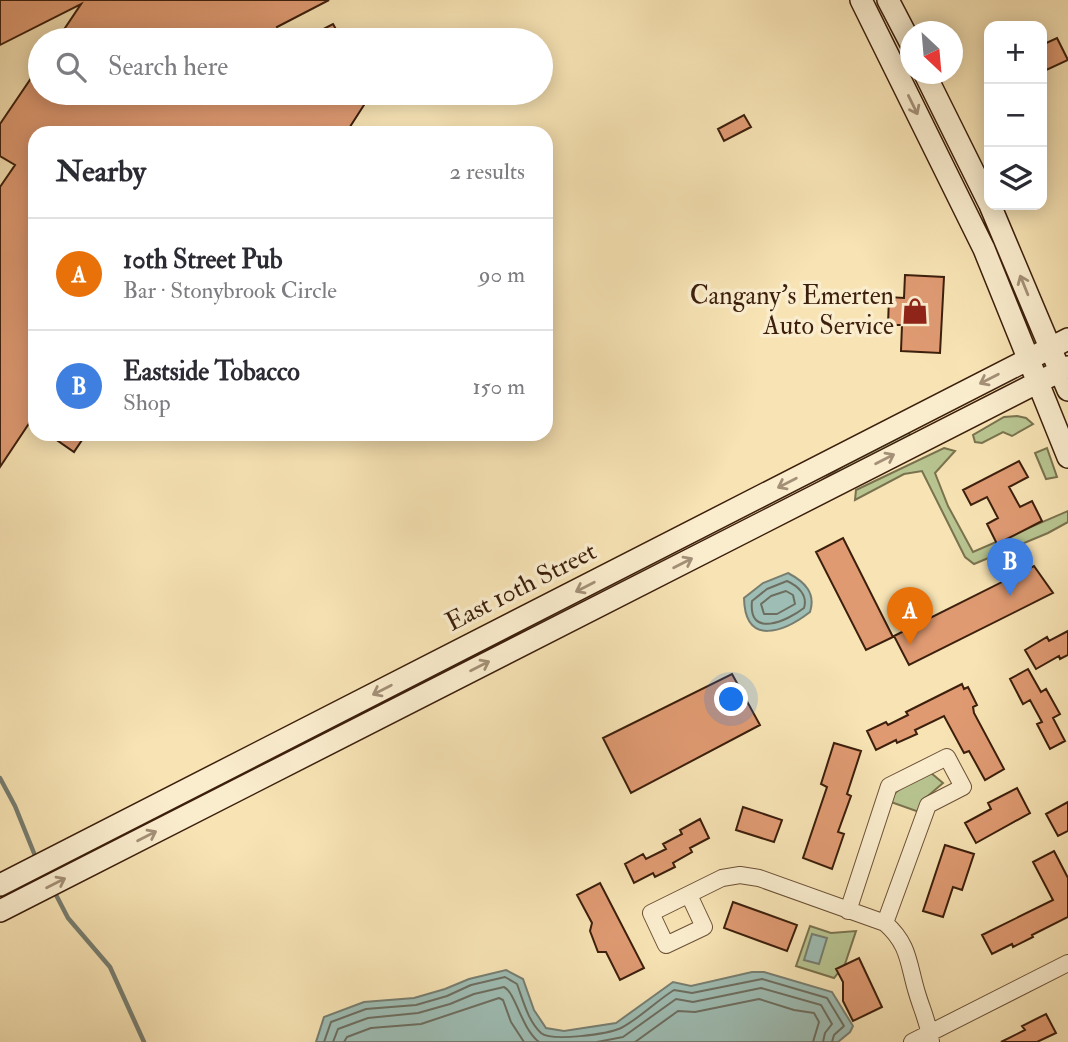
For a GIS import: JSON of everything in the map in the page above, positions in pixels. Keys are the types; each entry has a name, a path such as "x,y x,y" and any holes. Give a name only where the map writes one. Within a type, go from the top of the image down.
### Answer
{"main road":[{"path":"861,0 984,249 1068,457"},
{"path":"888,0 900,23"},
{"path":"930,84 984,193"},
{"path":"934,147 953,157 974,199 979,204 984,204"},
{"path":"992,210 1059,344 1065,376"},
{"name":"East 10th Street","path":"7,881 1059,344"},
{"name":"East 10th Street","path":"0,911 1037,383 1065,376"}],"street":[{"path":"848,911 889,786 947,757 963,787 928,806 885,923"},
{"path":"689,895 722,878 750,875 885,923 900,938 906,949 930,1037"},
{"path":"912,1042 930,1037 1066,969"}],"green space":[{"path":"1004,417 1026,418 1033,424 1012,436 1003,432 982,443 975,442 973,435"},
{"path":"908,431 911,437 819,486 818,483 846,464"},
{"path":"944,448 955,451 935,473 948,506 973,552 1068,511 1068,522 974,564 965,557 922,471 904,474 855,500 856,490"},
{"path":"1047,448 1057,477 1046,479 1035,453"},
{"path":"918,772 931,773 943,783 922,801 919,812 891,802 891,797"},
{"path":"810,926 831,933 856,931 845,964 834,978 796,966"}],"water":[{"path":"788,573 808,589 811,599 810,612 778,629 758,629 751,624 746,613 744,598 763,583"},
{"path":"812,934 827,938 819,964 804,960"},
{"path":"506,970 523,979 534,1010 546,1028 564,1031 616,1023 673,982 691,986 752,972 764,972 832,992 853,1026 838,1042 316,1042 324,1017 364,1002 414,998 469,979"}],"building":[{"path":"0,0 329,0 278,28 65,28 81,4 34,28 28,28 28,31 0,45"},
{"path":"1057,38 1068,60 1047,70 1047,43"},
{"path":"28,83 28,105 364,105 350,126 28,126 28,425 0,467 0,187 15,165 0,156 0,124"},
{"path":"744,115 751,127 724,141 718,129"},
{"name":"Cangany's Emerten Auto Service","path":"905,275 944,277 940,353 901,351 902,325 888,325 889,297 904,298"},
{"path":"58,441 81,441 74,452"},
{"path":"1019,461 1028,477 1009,487 1020,507 1032,501 1042,521 997,544 987,524 998,518 987,497 971,505 963,490"},
{"path":"843,538 893,637 866,650 816,552"},
{"path":"1034,566 1053,593 909,665 894,636"},
{"path":"1068,631 1068,655 1060,659 1059,656 1036,669 1025,650 1047,637 1049,641"},
{"path":"1028,669 1041,692 1046,689 1060,714 1053,718 1065,741 1050,749 1037,724 1042,722 1030,700 1023,704 1010,679"},
{"path":"732,674 760,725 631,793 603,738"},
{"path":"962,684 964,689 968,687 977,705 973,707 974,713 1004,769 985,780 969,751 964,753 944,716 915,730 917,734 876,750 867,731 886,722 888,725 908,715 906,712"},
{"path":"834,743 861,751 847,794 851,796 838,832 844,834 832,869 803,858 827,787 821,784"},
{"path":"1017,788 1030,813 976,843 965,823 991,809 988,803"},
{"path":"1068,802 1068,831 1058,836 1046,814"},
{"path":"743,807 782,820 774,842 736,830"},
{"path":"700,819 709,838 690,848 692,852 673,863 675,867 655,877 653,873 634,883 625,864 643,854 646,859 666,849 663,844 682,834 680,830"},
{"path":"945,845 974,854 962,890 953,887 943,917 923,911"},
{"path":"1054,851 1068,878 1068,917 1013,947 1012,944 992,954 982,935 1053,900 1033,862"},
{"path":"600,883 644,968 620,980 606,952 598,952 590,931 592,923 577,895"},
{"path":"733,902 797,925 787,951 724,928"},
{"path":"859,958 882,1007 853,1021 843,1001 843,982 836,969"},
{"path":"1046,1014 1056,1033 1037,1042 1001,1042 1025,1030 1022,1026"}],"waterway":[{"path":"0,778 15,806 36,858"},
{"path":"54,891 68,918 110,967 144,1042"}],"place":[{"name":"Cangany's Emerten Auto Service","path":"915,311"},
{"name":"Eastside Tobacco","path":"1010,596"},
{"name":"10th Street Pub","path":"910,645"}]}
